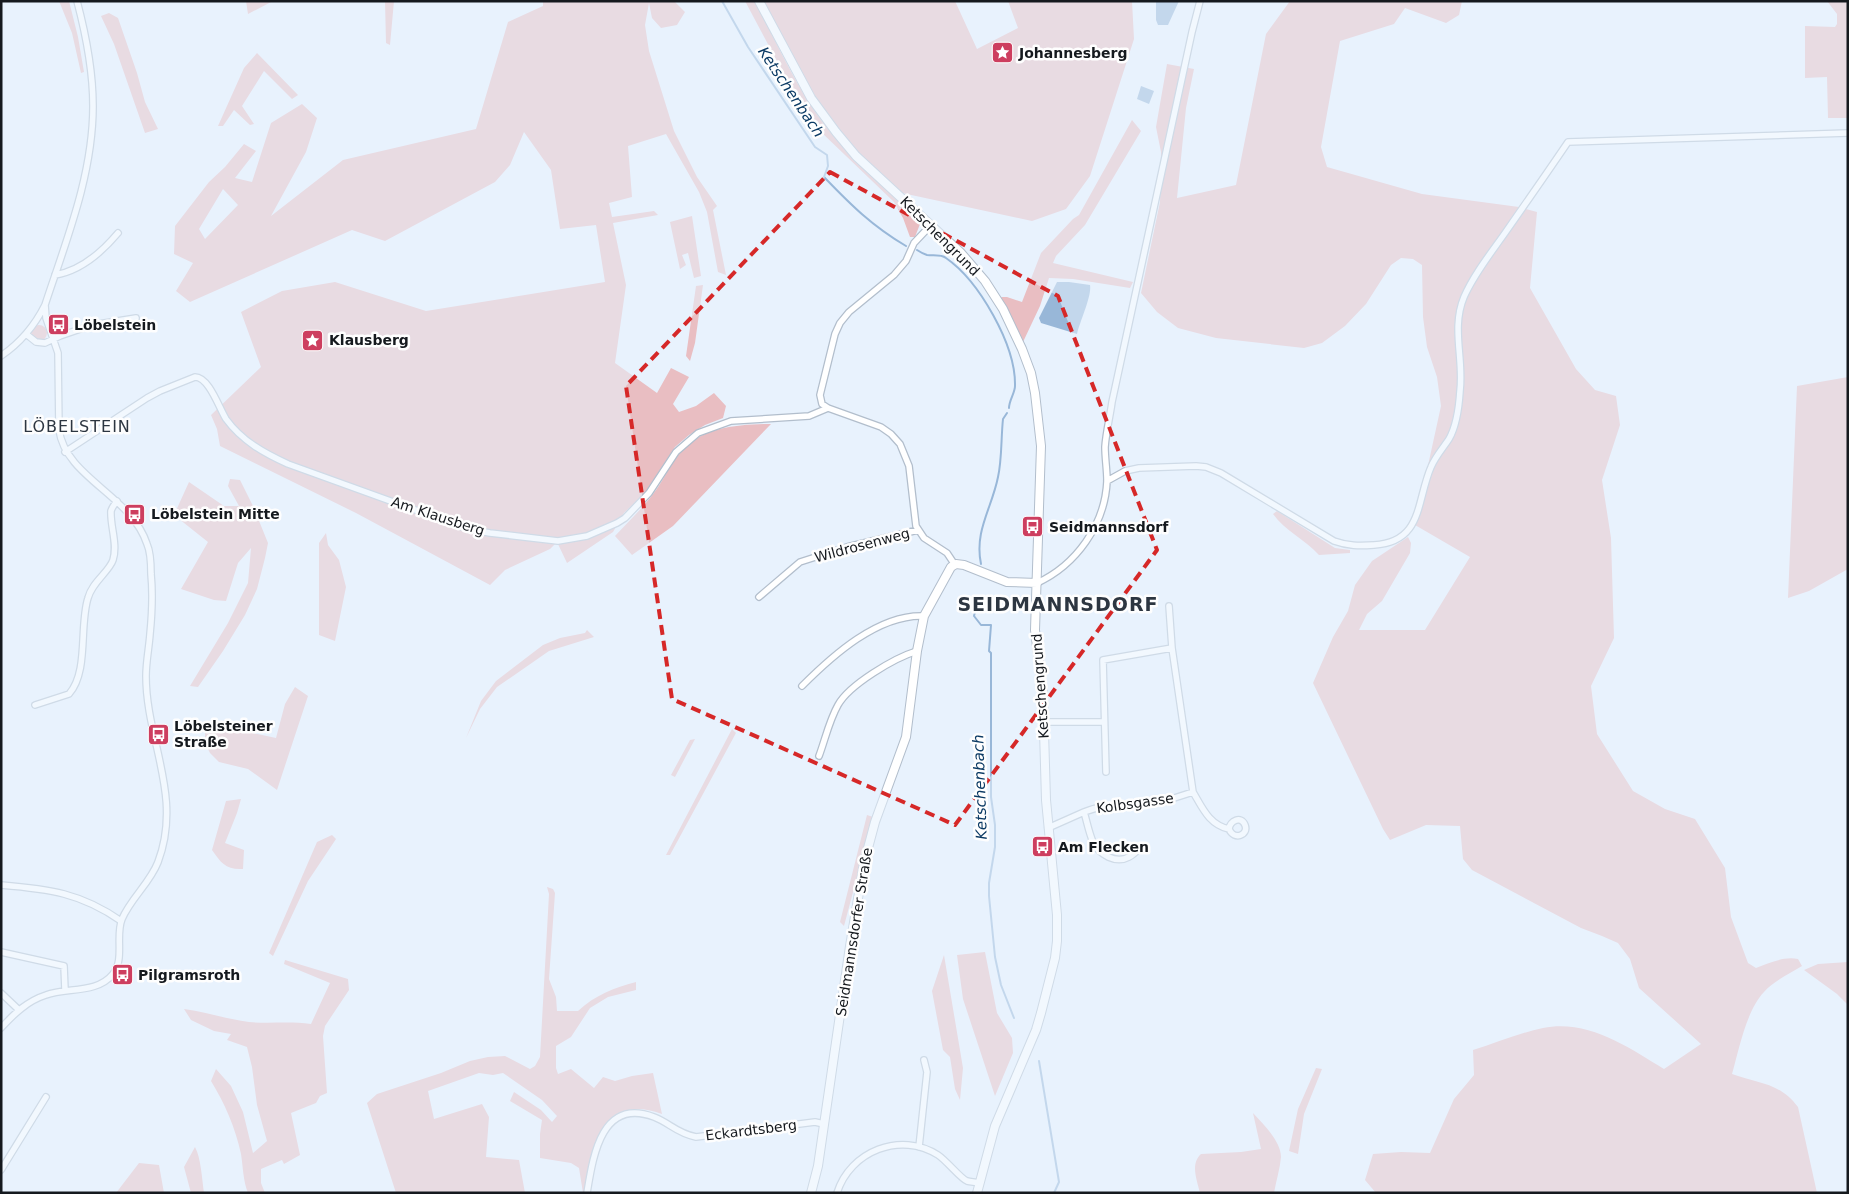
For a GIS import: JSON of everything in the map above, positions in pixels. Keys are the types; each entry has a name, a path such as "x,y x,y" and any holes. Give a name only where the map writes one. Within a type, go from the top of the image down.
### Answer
{"street":[{"path":"1,356 26,334 40,316 79,201 92,134 92,88 87,48 77,1"},
{"name":"Ketschengrund","path":"760,1 811,98 836,132 856,156 961,253 985,281 1003,309 1031,373 1037,409 1040,446 1035,630 1043,696 1046,800 1056,907 1057,941 1055,958 1036,1030 995,1126 977,1193"},
{"path":"932,225 914,243 906,260 894,275 849,312 840,323 835,334 821,388 821,401 828,408 881,427 900,444 906,454 909,466 915,521 918,530 930,543 947,552 955,565 964,566 1007,582 1037,583 1058,572 1080,551 1089,538 1100,515 1105,498 1107,481 1105,448 1108,427 1160,176 1200,1"},
{"path":"1107,481 1125,470 1139,468 1206,467 1221,473 1334,541 1354,547 1386,545 1399,540 1410,530 1418,515 1429,471 1450,438 1456,423 1461,389 1457,325 1464,299 1488,257 1568,142 1848,134"},
{"path":"55,275 69,272 89,260 106,248 118,233"},
{"path":"1,1028 18,1010 46,994 96,986 113,974 118,960 121,921 158,862 162,850 167,810 164,776 146,696 147,651 153,603 148,544 134,519 117,501 73,462 65,452 60,440 59,430 58,353 46,318 45,305"},
{"path":"26,334 38,343 46,344 54,339 92,325 136,318"},
{"name":"Am Klausberg","path":"65,452 147,398 182,382 199,377 208,385 227,420 240,434 263,452 280,460 468,529 490,534 564,541 596,533 625,518 649,493 676,452 698,433 731,421 809,416 828,408"},
{"path":"35,705 69,694 76,682 83,652 84,618 88,596 113,560 114,534 111,510 117,501"},
{"name":"Wildrosenweg","path":"759,597 800,562 848,547 918,530"},
{"name":"Seidmannsdorfer Straße","path":"811,1193 818,1166 864,863 875,822 906,737 917,651 924,616 948,571 955,565"},
{"path":"1169,606 1172,648 1193,792"},
{"path":"802,686 828,661 850,644 875,629 900,617 924,616"},
{"path":"1106,772 1103,660 1172,648"},
{"path":"818,756 833,716 846,694 897,658 917,651"},
{"path":"1044,722 1104,722"},
{"name":"Kolbsgasse","path":"1048,828 1095,807 1149,804 1193,792 1209,818 1216,824 1229,828"},
{"name":"Kolbsgasse","path":"1084,812 1093,842 1100,852 1110,858 1120,860 1130,857 1139,849"},
{"path":"1,885 36,888 66,894 90,903 121,921"},
{"path":"1,952 64,966 65,990"},
{"path":"1,993 18,1010"},
{"path":"918,1148 927,1072 924,1060"},
{"path":"1,1170 46,1096"},
{"name":"Eckardtsberg","path":"587,1193 591,1162 596,1145 614,1120 622,1115 635,1112 643,1113 663,1121 679,1132 696,1137 815,1122 824,1124"},
{"path":"836,1193 854,1164 871,1152 898,1145 918,1148 938,1156 951,1165 967,1181 979,1183"}],"highlighted area":[{"path":"830,172 1058,296 1157,550 955,825 672,699 626,386"}],"shaded area":[{"path":"59,1 69,1 84,72 81,73 72,33"},
{"path":"246,1 273,1 248,14"},
{"path":"385,1 394,1 390,45 386,43"},
{"path":"543,1 674,1 685,12 677,25 661,28 652,18 649,3 645,25 649,51 674,131 697,177 717,206 713,210 726,275 718,272 707,212 699,192 666,134 628,146 632,197 609,203 612,217 654,211 658,215 613,223 626,285 615,363 657,393 671,368 689,377 673,404 679,412 696,406 714,393 726,406 723,418 705,425 675,447 644,494 624,513 613,532 567,563 557,542 550,549 505,570 490,585 356,513 220,446 217,429 211,415 261,367 241,312 282,291 335,282 426,311 605,282 596,225 560,229 551,170 524,132 510,165 495,182 385,241 352,230 190,302 176,291 193,263 174,254 175,226 209,182 225,167 244,144 256,151 235,178 252,182 271,123 302,104 317,118 306,152 271,216 343,160 476,129 508,22 543,6","holes":["223,189 238,205 205,239 199,229"]},
{"path":"745,1 755,1 792,74 826,126 858,162 918,219 920,224 915,237 910,237 903,218 894,202 821,132 801,106"},
{"path":"764,1 955,1 977,49 1018,28 1008,1 1132,1 1134,39 1090,176 1066,209 1032,221 902,193 859,153 825,113 802,77"},
{"path":"1290,1 1462,1 1459,15 1446,23 1405,8 1394,24 1340,41 1321,147 1327,167 1422,194 1519,207 1537,212 1530,288 1576,369 1595,390 1616,396 1620,425 1602,480 1611,538 1614,638 1591,686 1597,734 1633,791 1665,809 1695,819 1725,868 1731,917 1748,963 1756,968 1777,960 1793,958 1798,959 1802,966 1772,984 1752,1009 1732,1074 1776,1088 1798,1107 1817,1193 1376,1193 1365,1180 1373,1154 1401,1152 1430,1153 1454,1099 1474,1075 1473,1050 1516,1035 1560,1026 1592,1031 1607,1037 1664,1069 1701,1044 1639,988 1630,959 1618,943 1581,928 1472,870 1463,859 1460,826 1426,825 1390,840 1313,683 1333,637 1348,611 1355,585 1372,561 1408,537 1411,543 1410,553 1382,601 1367,614 1359,630 1425,630 1470,557 1415,525 1441,406 1437,377 1427,347 1423,317 1422,265 1413,259 1401,258 1391,265 1366,304 1345,326 1322,343 1304,348 1216,338 1178,328 1157,312 1141,293 1160,202 1161,152 1156,127 1167,64 1194,69 1186,108 1177,198 1236,185 1266,34"},
{"path":"1827,1 1848,1 1848,118 1828,118 1827,77 1805,78 1805,26 1835,27 1837,24 1837,14"},
{"path":"109,13 118,18 145,102 158,129 145,133 114,44 101,16"},
{"path":"257,53 298,95 292,99 264,71 242,106 254,124 250,125 234,110 223,126 218,126 244,68"},
{"path":"1132,120 1141,131 1085,225 1056,256 1053,263 1133,282 1130,288 1073,279 1049,278 1040,306 1023,342 1001,297 1022,302 1041,253 1079,215"},
{"path":"692,216 701,276 694,278 688,253 682,255 686,265 680,269 670,222"},
{"path":"703,285 695,343 690,361 686,356 696,286"},
{"path":"39,325 47,333 39,341 31,333"},
{"path":"1848,377 1848,569 1809,591 1788,598 1797,386"},
{"path":"771,424 673,526 632,555 615,536 659,486 676,458 687,445 697,438 721,429 734,426"},
{"path":"230,479 240,480 268,543 257,589 245,615 198,687 190,686 228,623 248,583 251,548 238,563 226,601 214,600 181,589 208,542 174,515 189,482 224,506 239,506 228,486"},
{"path":"1277,511 1335,548 1350,550 1350,553 1319,555 1278,520 1273,514"},
{"path":"326,533 328,545 339,560 346,587 335,641 319,635 319,543"},
{"path":"587,630 594,637 549,651 497,687 480,709 466,738 481,701 496,681 543,645 560,638 585,633"},
{"path":"295,687 308,696 277,790 248,769 219,762 210,753 205,743 205,723 276,738 285,704"},
{"path":"732,729 736,733 670,855 666,855"},
{"path":"695,739 675,777 671,775 690,740"},
{"path":"241,799 225,843 244,850 243,869 237,869 225,865 212,850 226,801"},
{"path":"867,815 873,817 844,926 840,922"},
{"path":"332,835 336,839 308,881 273,956 269,953 317,842"},
{"path":"547,887 553,889 555,893 549,979 556,997 557,1011 578,1011 605,993 636,982 636,990 608,997 590,1008 571,1037 556,1046 556,1068 558,1074 571,1069 594,1088 603,1077 615,1081 653,1073 662,1114 642,1109 626,1111 613,1117 603,1128 596,1142 587,1175 585,1193 583,1193 579,1168 571,1163 540,1158 542,1120 510,1101 514,1092 541,1110 552,1122 557,1116 542,1100 503,1073 493,1075 479,1073 428,1091 434,1119 482,1104 489,1117 486,1157 519,1160 525,1193 396,1193 367,1103 377,1094 441,1073 470,1061 505,1056 530,1069 535,1066 540,1057 549,894"},
{"path":"985,952 997,1013 1012,1038 1013,1053 995,1096 963,999 957,955"},
{"path":"944,955 963,1068 960,1100 955,1089 950,1057 943,1050 932,991"},
{"path":"285,960 348,979 349,990 325,1026 323,1036 327,1093 320,1096 316,1103 291,1113 300,1155 284,1164 282,1160 261,1169 261,1183 265,1193 248,1193 236,1134 225,1107 211,1081 216,1069 231,1086 243,1112 253,1153 267,1141 257,1105 252,1067 247,1047 227,1040 231,1034 214,1031 191,1020 184,1009 249,1022 311,1024 330,983 284,964"},
{"path":"1848,962 1848,1005 1837,994 1804,970 1818,964"},
{"path":"1316,1068 1322,1069 1304,1114 1298,1154 1289,1151 1298,1109"},
{"path":"1253,1113 1271,1133 1280,1151 1281,1157 1274,1193 1200,1193 1195,1167 1201,1154 1261,1149"},
{"path":"195,1147 200,1163 204,1193 191,1193 184,1167"},
{"path":"139,1163 159,1165 164,1193 116,1193"}],"water":[{"path":"1156,1 1179,1 1168,25 1158,25 1156,20"},
{"path":"1141,86 1154,91 1149,104 1137,99"},
{"path":"1057,282 1090,285 1088,302 1077,334 1041,323 1039,318"}],"waterway":[{"name":"Ketschenbach","path":"722,1 748,47 815,147 827,155 828,166 824,177 862,214 906,246"},
{"name":"Ketschenbach","path":"917,250 927,255 944,257 958,268 983,298 993,315 1009,352 1014,370 1015,389 1009,408"},
{"name":"Ketschenbach","path":"981,564 980,541 998,477 1003,419 1007,413"},
{"name":"Ketschenbach","path":"979,596 974,616 981,625 991,625 989,651 991,653 991,797 995,825 995,847 989,883 989,896 995,957 1001,985 1014,1018"},
{"name":"Ketschenbach","path":"1039,1061 1059,1182 1054,1193"}],"place":[{"name":"Johannesberg","path":"1003,53"},
{"name":"Löbelstein","path":"58,325"},
{"name":"Klausberg","path":"313,340"},
{"name":"Löbelstein Mitte","path":"135,514"},
{"name":"Seidmannsdorf","path":"1033,527"},
{"name":"Löbelsteiner Straße","path":"158,734"},
{"name":"Am Flecken","path":"1042,847"},
{"name":"Pilgramsroth","path":"122,975"}],"district":[{"name":"LÖBELSTEIN","path":"77,426"},
{"name":"SEIDMANNSDORF","path":"1058,604"}]}
